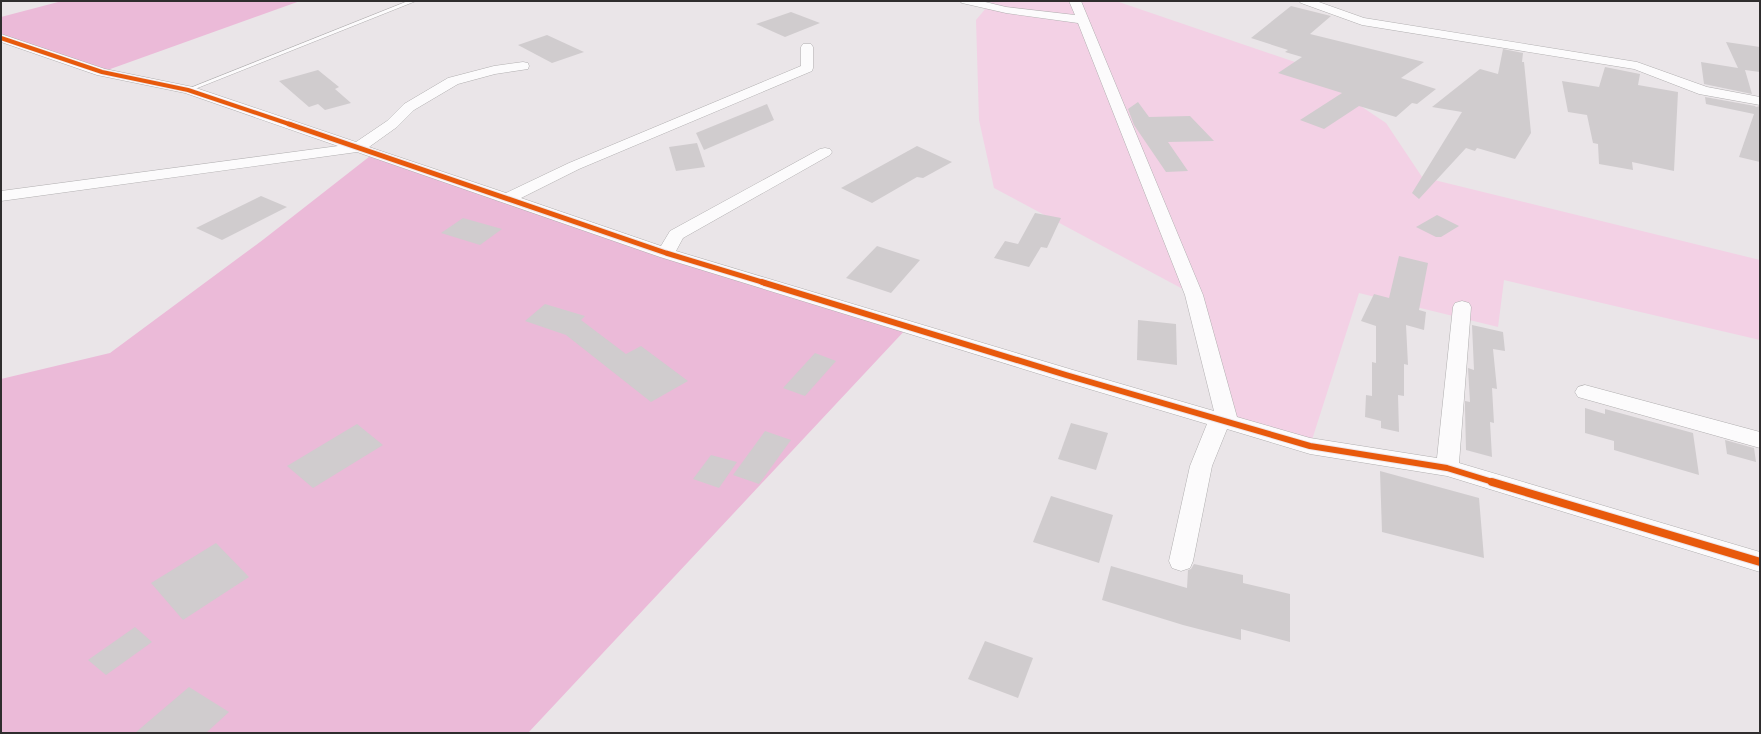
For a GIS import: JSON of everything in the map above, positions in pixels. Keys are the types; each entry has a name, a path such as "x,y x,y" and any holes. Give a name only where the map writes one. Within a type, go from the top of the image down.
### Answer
{"street":[{"path":"966,1 1006,10 1083,20"},
{"path":"1075,1 1194,295 1224,421 1201,466 1181,560"},
{"path":"1305,1 1362,21 1636,66 1704,91 1760,101"},
{"path":"1,38 102,72 188,90 666,253 1051,371 1310,446 1447,468 1760,562"},
{"path":"506,199 574,166 807,68 807,47"},
{"path":"1,196 356,148 392,124 409,108 454,81 494,70 523,66"},
{"path":"666,253 676,235 825,152"},
{"path":"1447,468 1462,307"},
{"path":"1585,392 1760,440"}],"lane":[{"path":"188,90 402,3 413,1"}],"shaded area":[{"path":"62,1 300,1 102,72 1,38 1,17"},
{"path":"992,1 1116,1 1295,62 1386,123 1422,177 1760,260 1760,340 1504,280 1498,327 1359,293 1310,446 1228,422 1194,295 994,188 979,120 976,20"},
{"path":"374,153 908,327 528,733 1,733 1,379 110,353 264,239"}],"building":[{"path":"1291,6 1331,16 1310,34 1424,62 1401,78 1436,89 1417,104 1412,103 1396,117 1359,106 1324,129 1300,120 1342,93 1278,73 1302,57 1285,52 1288,50 1251,38"},
{"path":"791,12 820,23 785,37 756,24"},
{"path":"547,35 584,52 552,63 518,45"},
{"path":"1726,42 1760,47 1760,72 1745,70 1752,94 1704,84 1701,62 1738,68"},
{"path":"1503,49 1523,53 1522,62 1524,62 1531,133 1515,159 1477,148 1475,151 1466,148 1419,199 1412,193 1462,112 1432,107 1480,69 1498,74"},
{"path":"1605,67 1640,74 1638,85 1678,92 1674,171 1632,162 1633,170 1599,164 1598,144 1593,143 1587,115 1568,112 1562,81 1599,87"},
{"path":"318,70 339,87 335,89 351,103 325,110 318,104 309,107 279,81"},
{"path":"1705,97 1756,107 1760,106 1760,162 1739,157 1754,114 1706,104"},
{"path":"1138,102 1149,117 1190,116 1214,141 1168,142 1188,171 1166,172 1134,125 1128,109"},
{"path":"767,104 774,120 704,150 696,133"},
{"path":"697,143 705,167 676,171 669,147"},
{"path":"917,146 952,162 923,178 917,177 872,203 841,188"},
{"path":"261,196 287,207 222,240 196,228"},
{"path":"1035,213 1061,218 1047,248 1041,247 1029,267 994,258 1005,241 1018,244"},
{"path":"1437,215 1459,226 1441,237 1436,237 1416,227"},
{"path":"463,218 502,229 480,245 441,233"},
{"path":"877,246 920,260 891,293 846,278"},
{"path":"1399,256 1428,263 1419,310 1426,312 1424,330 1406,325 1408,365 1404,364 1404,396 1398,395 1399,432 1381,428 1381,421 1365,417 1366,395 1372,396 1372,362 1376,363 1376,326 1361,321 1374,294 1389,298"},
{"path":"545,304 585,316 581,320 626,354 641,346 688,381 651,402 566,335 525,321"},
{"path":"1138,320 1176,324 1177,365 1137,360"},
{"path":"1472,325 1503,332 1505,351 1493,349 1497,389 1492,388 1494,423 1490,422 1492,457 1466,450 1465,401 1470,402 1468,368 1474,370"},
{"path":"815,353 836,361 805,396 783,388"},
{"path":"1585,408 1605,414 1605,409 1693,433 1699,475 1614,450 1614,441 1585,433"},
{"path":"1071,423 1108,433 1096,470 1058,459"},
{"path":"357,424 383,445 313,488 287,466"},
{"path":"765,431 791,440 759,484 733,475"},
{"path":"1725,440 1754,448 1756,462 1727,454"},
{"path":"711,455 737,462 719,488 693,479"},
{"path":"1380,471 1479,498 1484,558 1382,532"},
{"path":"1051,496 1113,515 1099,563 1033,542"},
{"path":"216,543 249,577 183,620 151,583"},
{"path":"1194,564 1243,575 1243,583 1290,594 1290,642 1241,629 1241,640 1183,625 1102,600 1111,566 1187,588 1188,570 1191,569"},
{"path":"135,627 152,642 106,675 88,660"},
{"path":"985,641 1033,658 1018,698 968,679"},
{"path":"189,687 229,712 206,733 135,733"}],"cycle path":[{"path":"1,38 102,72 188,90 666,253 1066,375 1310,446 1447,468 1760,562"}]}
